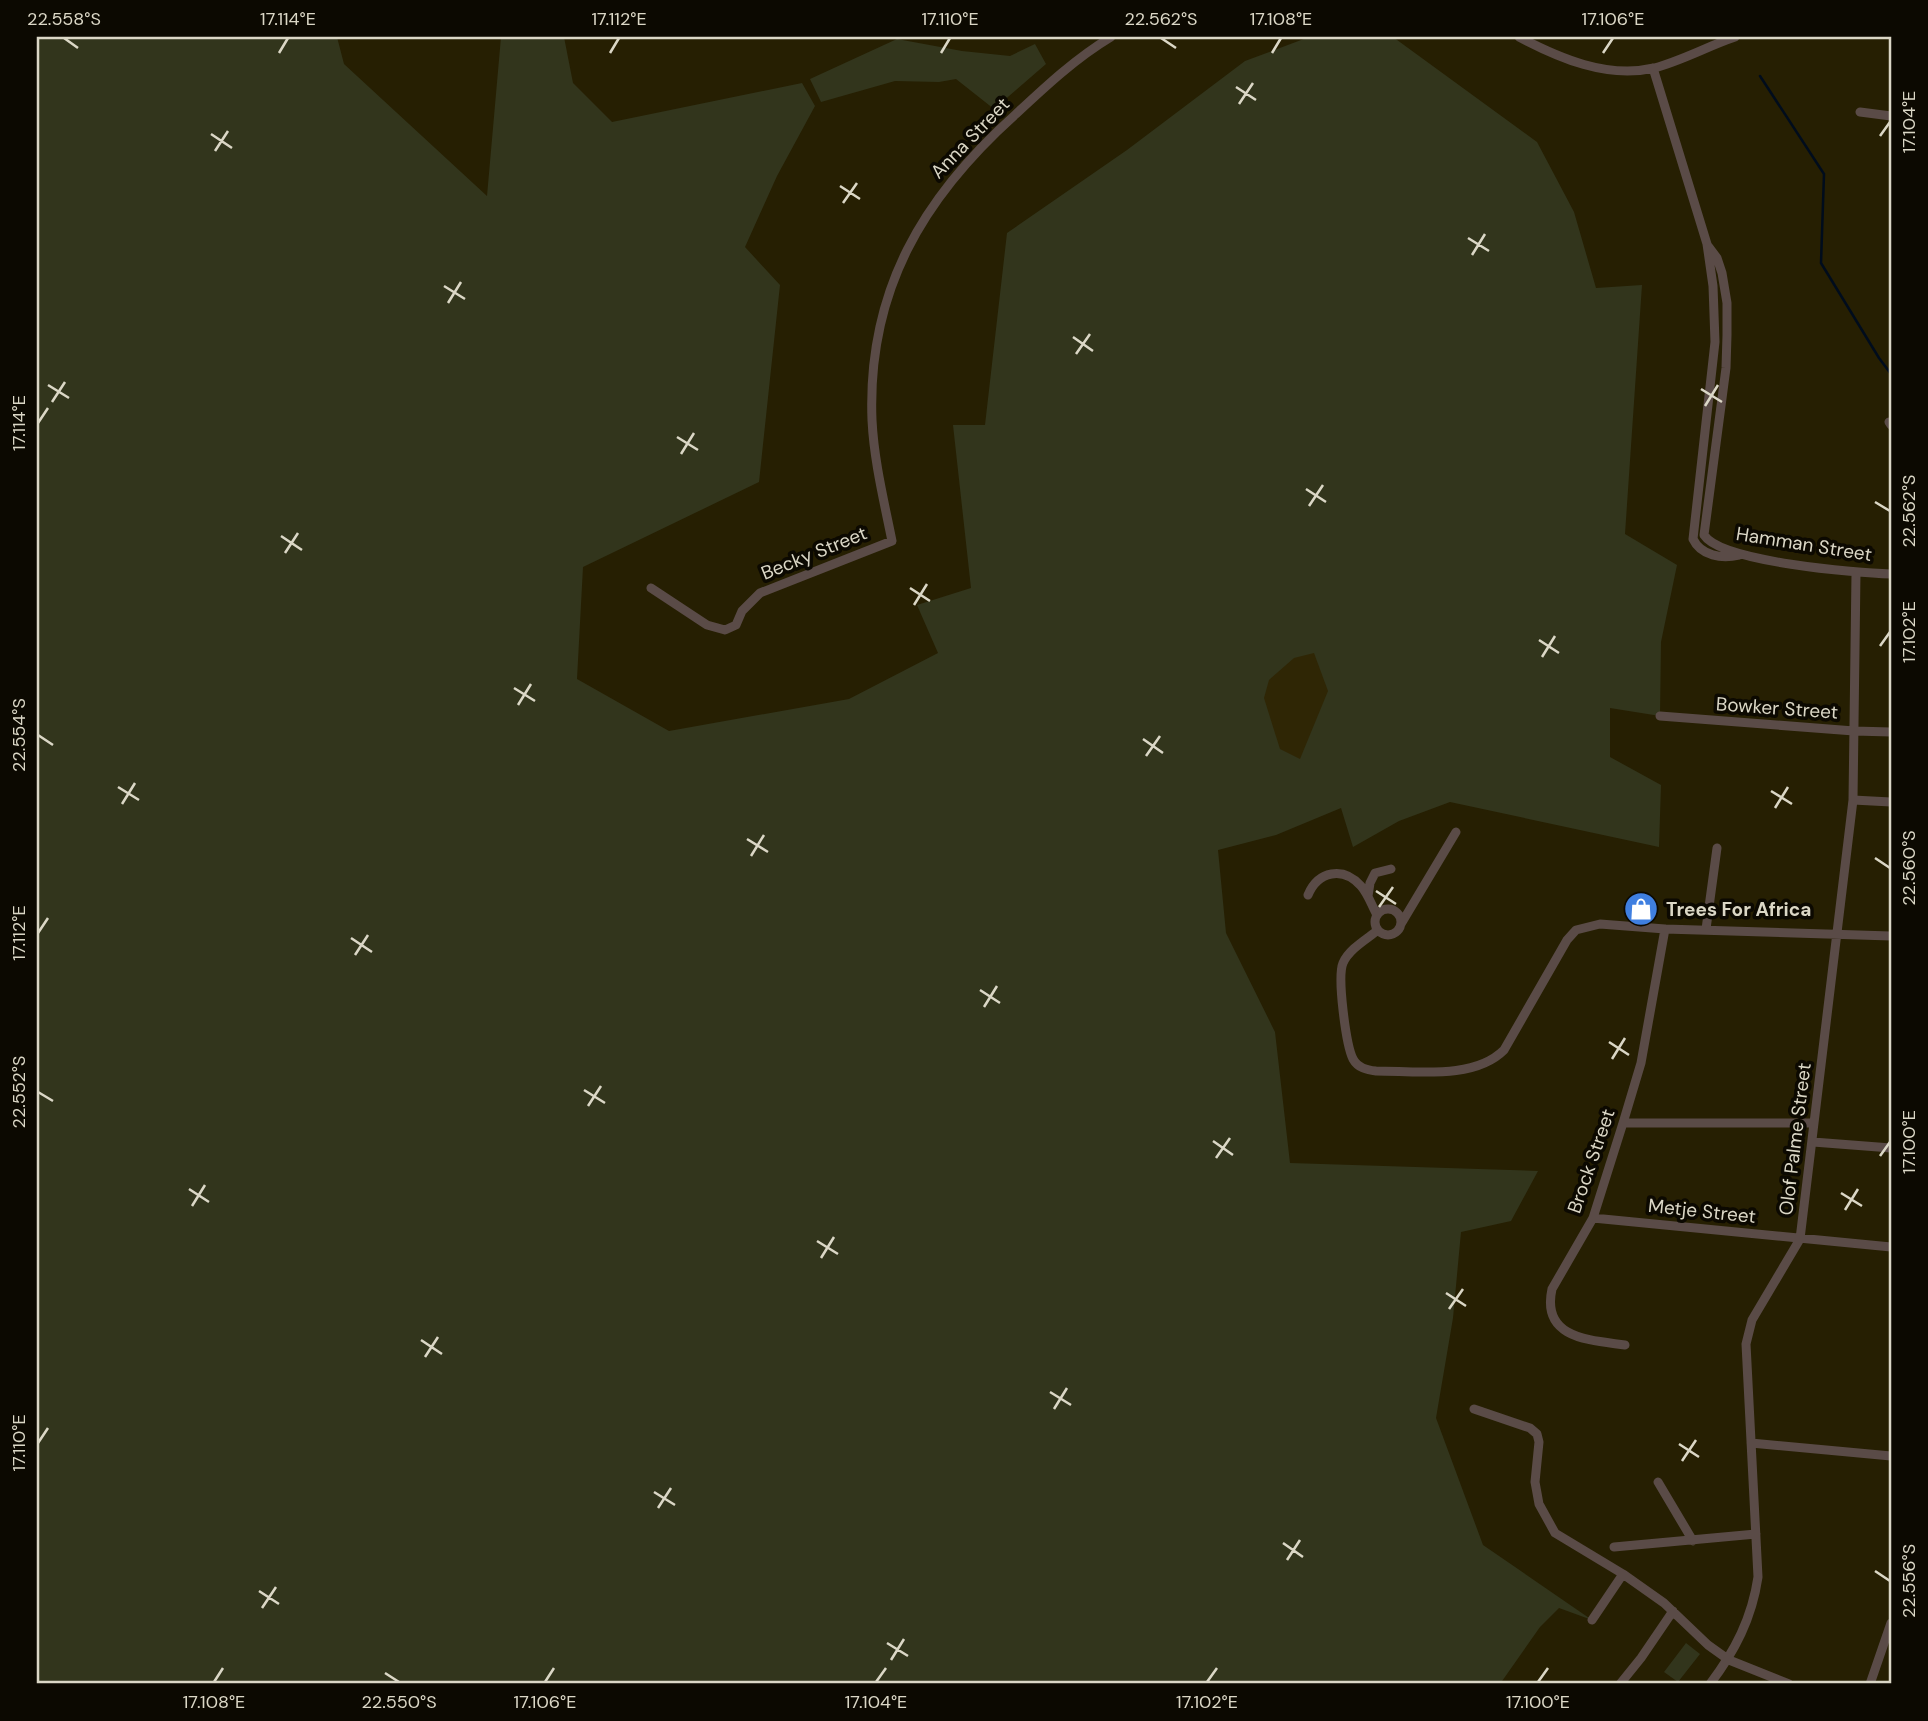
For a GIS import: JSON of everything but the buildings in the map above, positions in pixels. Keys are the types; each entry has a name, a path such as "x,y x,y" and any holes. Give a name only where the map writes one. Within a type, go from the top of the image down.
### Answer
{"street":[{"path":"1519,37 1552,54 1593,68 1653,68 1735,37"},
{"name":"Anna Street","path":"892,541 874,449 872,420 878,340 892,285 913,237 958,171 985,142 1058,76 1106,38"},
{"path":"1653,68 1707,244 1713,286 1715,342 1693,539 1696,546 1707,554 1739,555"},
{"path":"1860,112 1891,116"},
{"name":"Hamman Street","path":"1707,244 1717,258 1722,273 1727,303 1727,335 1726,368 1704,535 1712,544 1739,555 1856,573 1891,574"},
{"name":"Becky Street","path":"651,588 707,625 725,629 736,625 742,611 760,593 892,541"},
{"name":"Olof Palme Street","path":"1710,1684 1729,1660 1746,1625 1758,1577 1746,1344 1752,1320 1800,1239 1853,800 1856,573"},
{"name":"Bowker Street","path":"1660,716 1891,732"},
{"path":"1853,800 1891,802"},
{"path":"1401,923 1399,915 1392,910 1383,910 1377,915 1375,923 1383,934 1394,933 1401,923 1456,832"},
{"path":"1706,929 1717,848"},
{"path":"1368,896 1375,873 1391,869"},
{"path":"1308,895 1321,876 1329,874 1351,879 1361,885 1377,915"},
{"path":"1378,930 1348,954 1340,975 1353,1058 1363,1069 1376,1072 1466,1070 1488,1062 1504,1049 1567,940 1576,930 1600,924 1665,929 1891,936"},
{"name":"Brock Street","path":"1625,1345 1576,1337 1561,1327 1551,1312 1552,1289 1593,1218 1623,1123 1641,1063 1665,929"},
{"path":"1623,1123 1814,1123"},
{"path":"1813,1142 1891,1148"},
{"name":"Metje Street","path":"1593,1218 1891,1247"},
{"path":"1474,1409 1530,1428 1537,1434 1539,1442 1535,1482 1539,1504 1549,1524 1564,1539 1623,1574 1673,1611 1708,1645 1729,1660 1771,1681 1789,1684"},
{"path":"1751,1443 1891,1456"},
{"path":"1658,1482 1693,1541"},
{"path":"1614,1547 1756,1534"},
{"path":"1592,1620 1623,1574"},
{"path":"1620,1684 1673,1611"},
{"path":"1870,1684 1891,1623"}],"green space":[{"path":"37,37 337,37 344,64 487,196 501,37 564,37 573,83 612,122 802,83 815,106 777,176 745,247 780,285 759,482 583,567 577,679 669,731 849,699 938,653 917,605 971,588 953,425 985,425 1007,233 1127,150 1245,61 1309,37 1393,37 1537,142 1574,212 1596,288 1642,285 1625,534 1677,565 1661,642 1660,716 1610,708 1610,757 1661,785 1659,847 1450,802 1399,821 1353,847 1341,808 1276,835 1218,850 1226,933 1275,1032 1290,1163 1538,1171 1511,1221 1461,1232 1453,1318 1436,1418 1483,1545 1592,1620 1559,1608 1540,1627 1500,1684 37,1684"},
{"path":"897,39 962,51 1010,56 1035,44 1046,64 994,109 956,79 939,82 895,81 821,102 810,79"},
{"path":"1686,1643 1700,1654 1678,1682 1664,1672"}],"sand":[{"path":"1314,653 1328,691 1300,759 1280,749 1264,698 1269,680 1294,658"}],"waterway":[{"path":"1760,76 1824,174 1821,263 1891,374"}],"place":[{"name":"Trees For Africa","path":"1641,909"}]}
